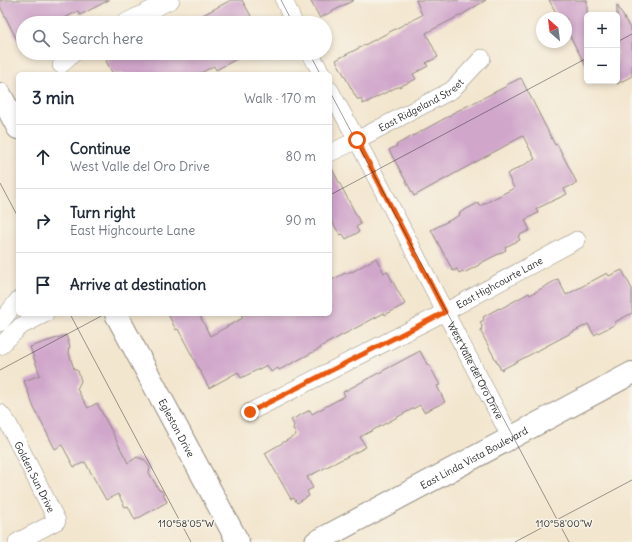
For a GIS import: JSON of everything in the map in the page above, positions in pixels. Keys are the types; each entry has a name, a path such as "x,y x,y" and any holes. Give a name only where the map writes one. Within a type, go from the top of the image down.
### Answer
{"street":[{"path":"138,16 171,0"},
{"path":"284,0 291,16"},
{"name":"East Ridgeland Street","path":"332,152 452,90 482,58"},
{"path":"61,65 66,60"},
{"path":"314,60 321,72"},
{"path":"0,94 16,124"},
{"name":"West Valle del Oro Drive","path":"332,94 511,438"},
{"name":"East Highcourte Lane","path":"250,412 445,312 577,240"},
{"path":"0,323 16,303"},
{"path":"0,346 21,326 41,316"},
{"name":"Egleston Drive","path":"117,316 238,542"},
{"name":"East Linda Vista Boulevard","path":"316,542 632,373"},
{"name":"Golden Sun Drive","path":"0,413 8,423 57,521 17,542"}],"building":[{"path":"0,0 109,0 80,15 78,11 68,16 16,16 16,38 0,6"},
{"path":"231,0 242,0 251,16 201,16"},
{"path":"310,0 354,0 324,16 319,16"},
{"path":"416,0 486,0 426,33 438,57 426,63 428,66 413,74 416,79 363,104 361,99 357,99 336,60 422,15"},
{"path":"549,0 587,0 587,12 584,12 584,62 572,40 572,12 556,12"},
{"path":"617,5 632,32 632,76 620,82 620,12 617,12"},
{"path":"235,60 216,70 214,66 203,72 112,72 106,61"},
{"path":"521,78 555,145 557,144 577,183 564,189 567,194 536,209 538,213 525,220 530,230 518,236 520,240 505,247 506,250 464,273 463,271 459,273 457,269 453,271 431,230 460,215 459,213 478,203 480,206 514,188 507,174 535,159 523,136 414,196 389,150 451,114"},
{"path":"332,169 361,224 356,227 359,232 346,239 343,234 340,235 332,221"},
{"path":"376,258 384,273 387,271 405,304 385,315 384,313 279,370 278,368 271,372 267,365 241,378 238,372 209,388 178,329 176,330 169,316 200,316 210,336 243,318 242,316 332,316 332,280 345,273 352,272"},
{"path":"622,270 632,289 632,313 615,322 616,324 594,335 588,324 501,370 481,332 482,326 480,322 484,320 483,317 529,293 530,295 558,279 566,295 607,273 609,276"},
{"path":"66,335 70,347 68,350 74,369 78,371 81,381 77,389 88,408 97,403 128,463 137,457 145,460 150,468 149,473 159,490 162,491 167,502 135,520 128,506 125,507 118,494 106,500 85,462 74,467 62,445 55,449 34,408 24,381 40,375 30,347"},
{"path":"420,351 440,385 437,386 445,402 424,412 420,405 360,437 366,447 307,477 313,488 307,491 309,496 297,503 294,498 291,499 265,453 296,435 293,429 294,425 291,420 310,410 312,414 345,396 343,392"}],"route":[{"path":"250,412 445,312 357,140"}]}
